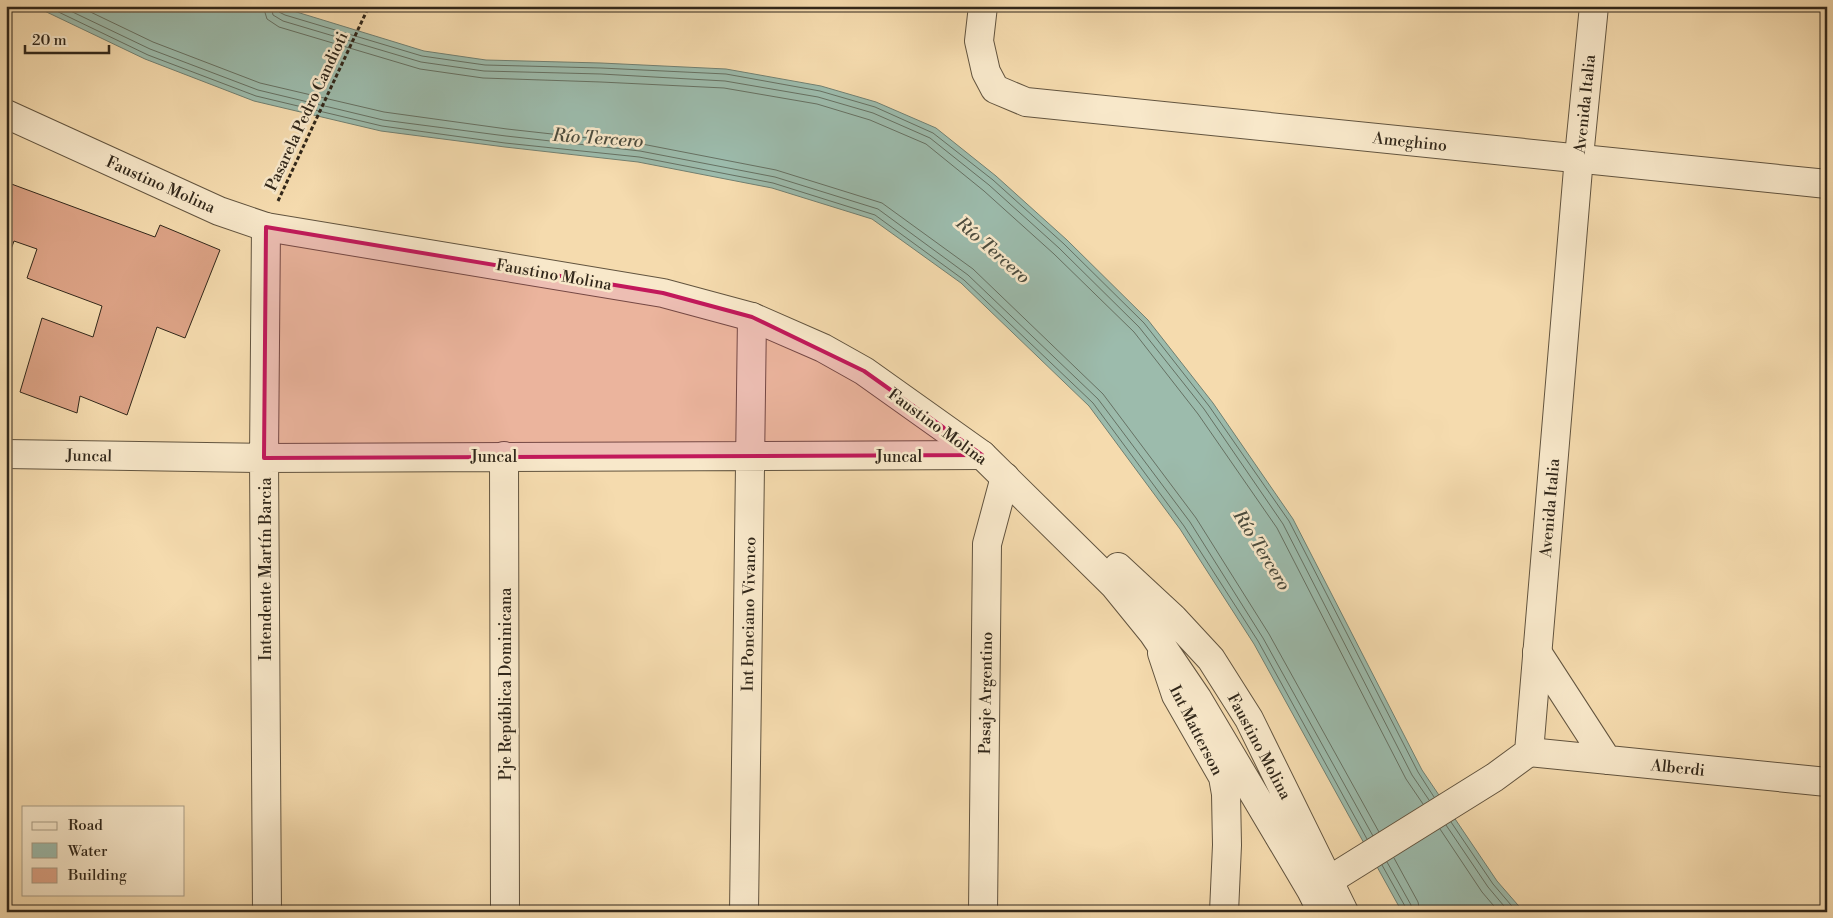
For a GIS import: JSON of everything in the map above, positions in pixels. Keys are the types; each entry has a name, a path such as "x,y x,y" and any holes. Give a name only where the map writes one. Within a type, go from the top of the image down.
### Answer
{"street":[{"name":"Ameghino","path":"983,6 979,41 986,72 995,89 1026,102 1827,184"},
{"name":"Avenida Italia","path":"1529,752 1579,158 1594,6"},
{"name":"Faustino Molina","path":"6,114 219,211 266,227 663,293 752,317 823,348 864,371 982,455 1114,585 1158,640 1197,698 1320,894 1344,912"},
{"name":"Intendente Martín Barcia","path":"266,227 264,458 267,912"},
{"name":"Int Ponciano Vivanco","path":"744,912 752,317"},
{"name":"Juncal","path":"6,454 264,458 982,455"},
{"name":"Pje República Dominicana","path":"504,456 505,912"},
{"name":"Pasaje Argentino","path":"983,912 987,544 1005,477"},
{"name":"Faustino Molina","path":"1056,526 1117,566 1173,618 1211,659 1249,719 1320,894"},
{"name":"Int Matterson","path":"1158,640 1176,695 1223,777 1226,794 1227,845 1224,912"},
{"path":"1537,652 1607,760"},
{"path":"1320,894 1361,859 1495,777 1529,752"},
{"name":"Alberdi","path":"1529,752 1827,782"}],"path":[{"name":"Pasarela Pedro Candioti","path":"266,227 369,6"}],"highlighted area":[{"path":"266,227 663,293 752,317 864,371 982,455 264,458"}],"water":[{"name":"Río Tercero","path":"34,6 277,6 424,51 486,60 726,69 821,86 876,102 936,128 996,176 1067,240 1148,320 1213,403 1293,519 1422,770 1497,881 1524,912 1402,912 1254,644 1180,529 1089,406 961,283 872,219 772,188 638,162 381,131 254,101 145,59"}],"building":[{"path":"6,182 155,237 160,225 220,250 185,338 157,327 127,415 80,396 77,413 20,392 42,318 93,337 102,306 27,278 37,249 14,241 6,263"}]}
